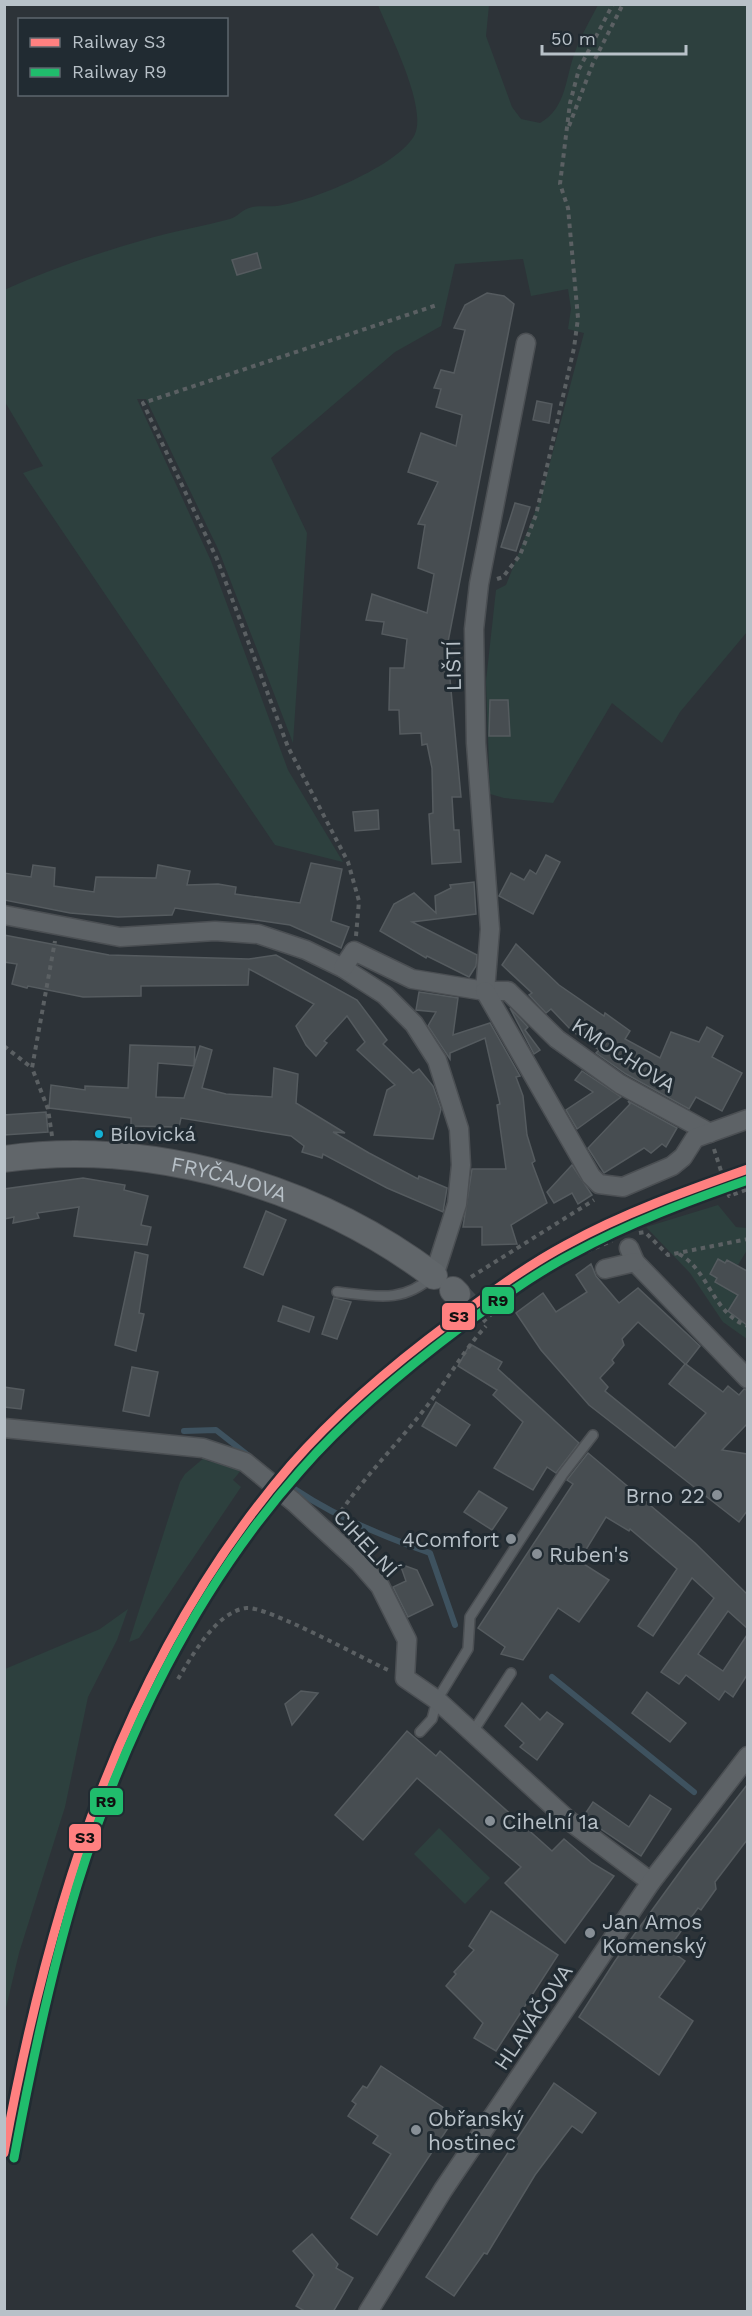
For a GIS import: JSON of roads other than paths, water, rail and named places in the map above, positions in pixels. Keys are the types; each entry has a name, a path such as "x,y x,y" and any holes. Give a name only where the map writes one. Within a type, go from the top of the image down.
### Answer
{"main road":[{"name":"FRYČAJOVA","path":"4,1159 55,1155 127,1158 191,1167 228,1176 304,1203 346,1222 403,1253 448,1286"}],"street":[{"name":"LIŠTÍ","path":"485,991 490,929 476,743 474,630 479,584 526,343"},
{"path":"4,915 120,937 215,931 258,934 306,950 343,968 385,995 414,1024 437,1060 459,1129 461,1165 448,1286"},
{"path":"343,968 354,951 412,979 485,991 591,1176 599,1184 623,1187 672,1166 683,1157 696,1138 747,1119"},
{"name":"KMOCHOVA","path":"485,991 508,991 557,1039 611,1078 710,1133"},
{"path":"605,1269 629,1249 747,1379"},
{"name":"CIHELNÍ","path":"4,1428 203,1448 245,1462 294,1502 360,1563 380,1586 407,1641 405,1677 437,1700"},
{"path":"437,1700 567,1819 651,1882"},
{"name":"HLAVÁČOVA","path":"368,2312 443,2190 651,1882 747,1756"}],"lane":[{"path":"337,1292 387,1298 418,1290 448,1286"},
{"path":"420,1732 432,1719 437,1700 468,1649 470,1617 563,1474 593,1435"},
{"path":"472,1733 511,1673"}],"waterway":[{"path":"184,1431 216,1430 249,1456"},
{"path":"279,1478 333,1512 430,1553 455,1625"},
{"path":"552,1677 694,1792"}],"tunnel":[{"path":"457,1294 472,1310"}],"rail line":[{"name":"S3","path":"4,2153 22,2060 44,1969 71,1878 102,1789 139,1703 182,1620 233,1540 309,1445 347,1407 430,1337 536,1262 588,1233 655,1203 748,1169"},
{"name":"R9","path":"14,2158 34,2055 58,1953 77,1886 117,1775 140,1720 196,1614 262,1516 319,1450 358,1411 421,1358 505,1296 595,1242 681,1204 748,1180"}],"place":[{"name":"Bílovická","path":"99,1134"},
{"name":"Brno 22","path":"717,1495"},
{"name":"4Comfort","path":"511,1539"},
{"name":"Ruben's","path":"537,1554"},
{"name":"Cihelní 1a","path":"490,1821"},
{"name":"Jan Amos Komenský","path":"590,1933"},
{"name":"Obřanský hostinec","path":"416,2130"}]}
